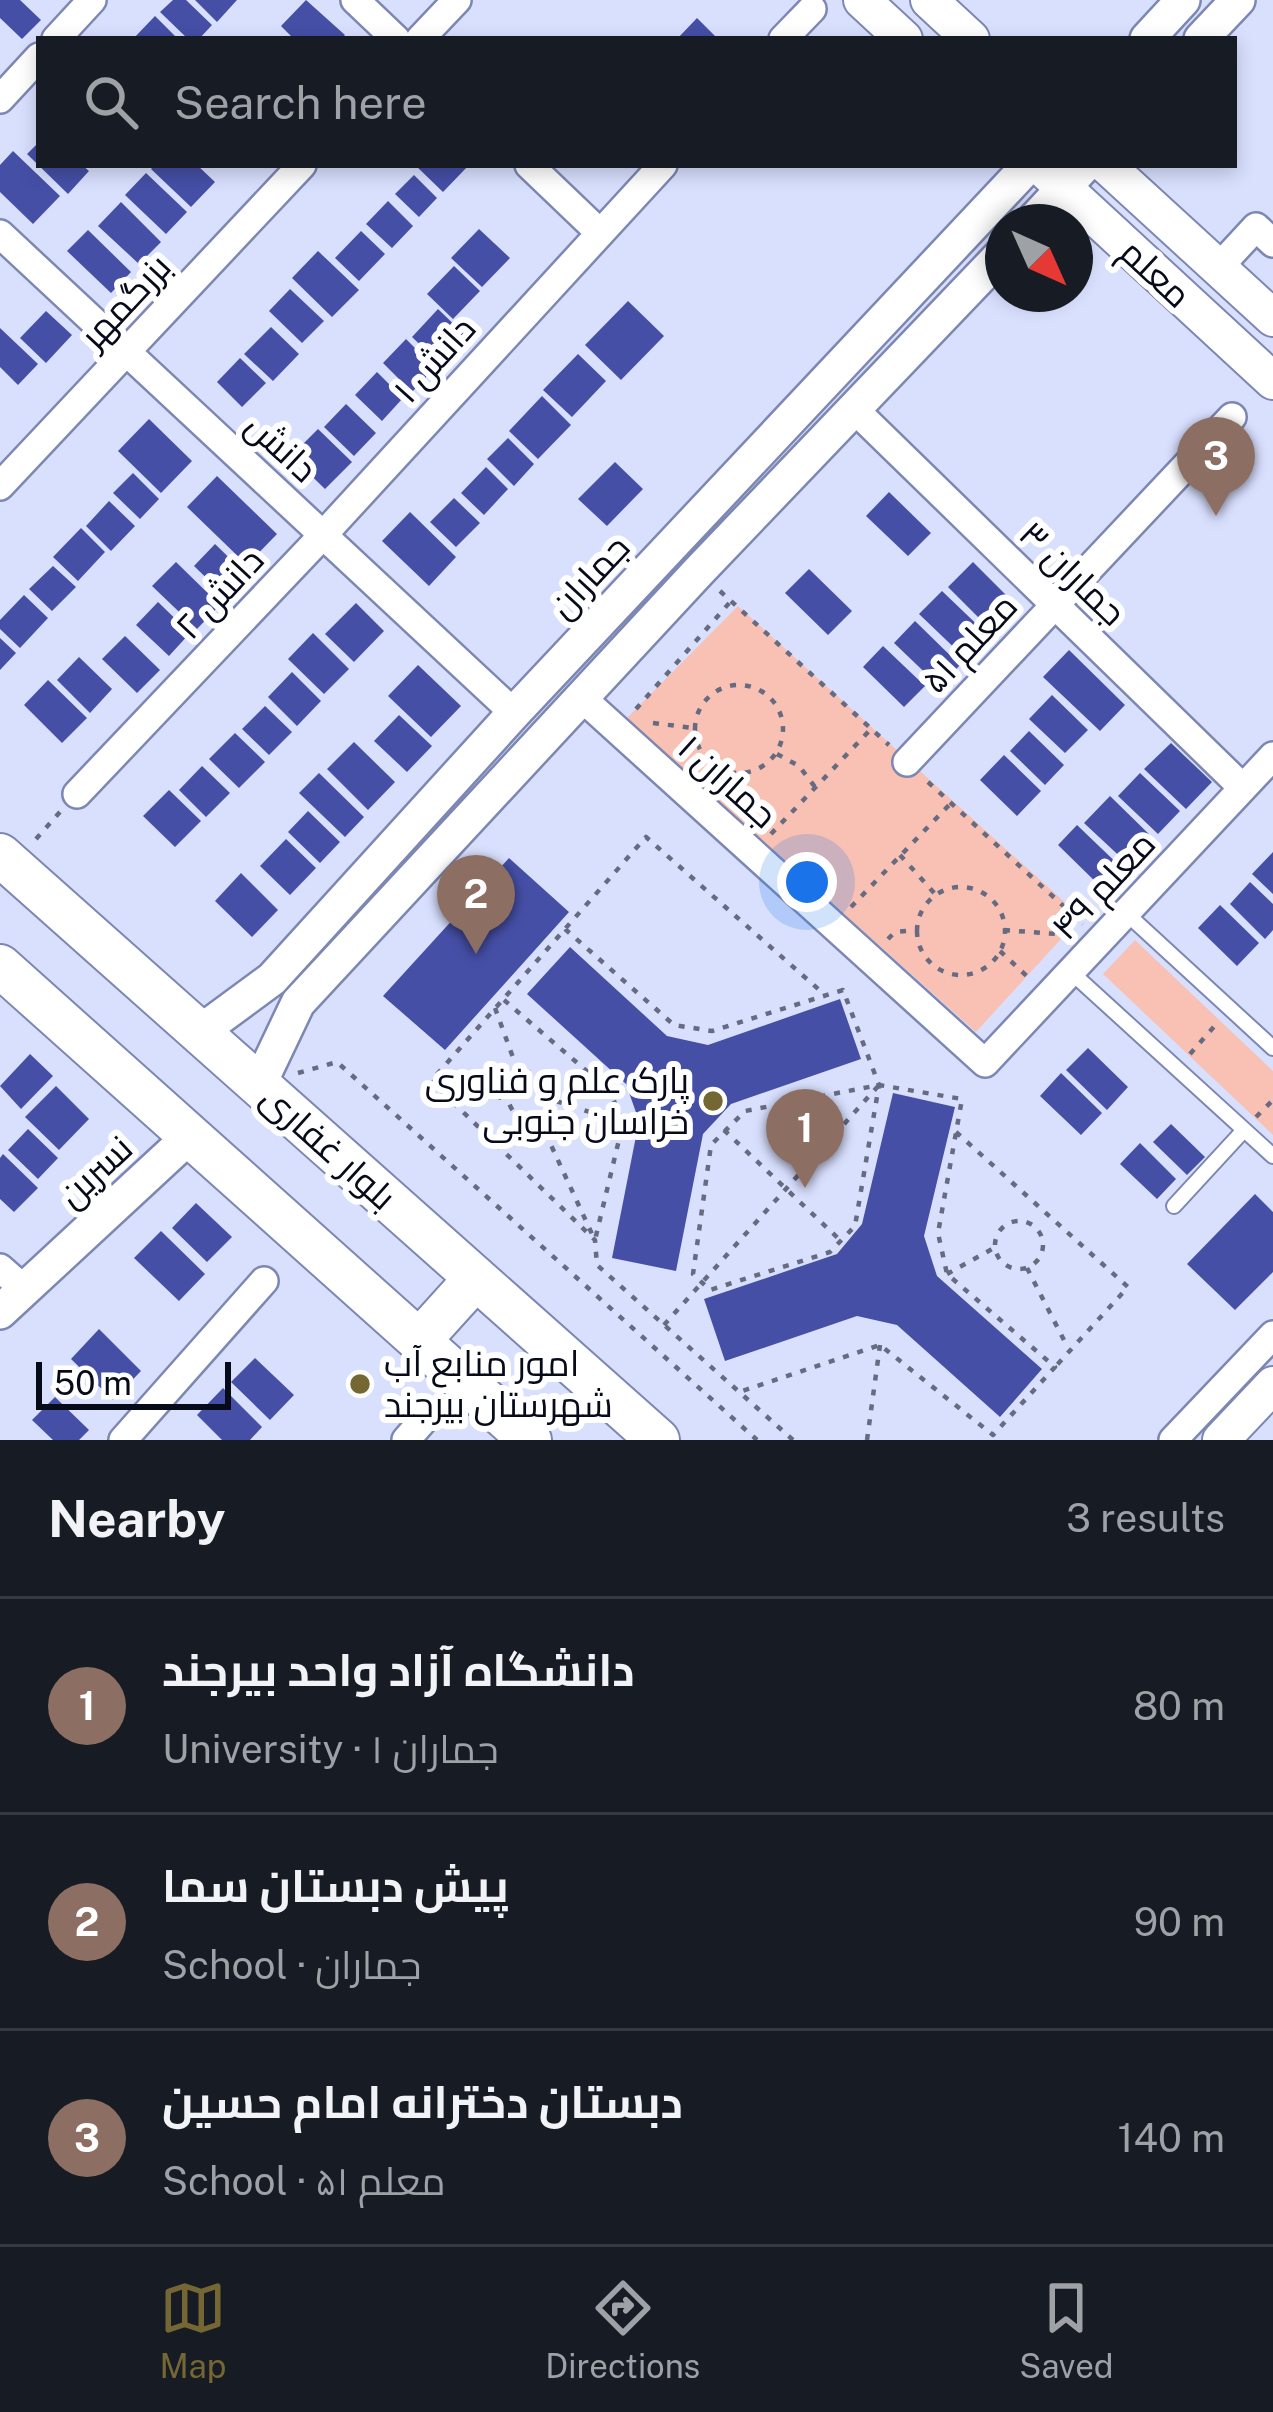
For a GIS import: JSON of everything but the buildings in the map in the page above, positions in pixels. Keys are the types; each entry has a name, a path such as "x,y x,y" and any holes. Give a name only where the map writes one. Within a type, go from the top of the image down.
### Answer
{"main road":[{"path":"862,0 901,36"},
{"path":"928,0 968,36"},
{"name":"معلم","path":"1109,168 1273,318"},
{"name":"معلم","path":"1063,173 1273,381"},
{"name":"بلوار غفاری","path":"6,860 658,1440"},
{"path":"0,966 530,1440"},
{"path":"418,1341 476,1278"},
{"path":"1221,1440 1273,1385"}],"street":[{"path":"355,0 393,36"},
{"path":"423,36 457,0"},
{"path":"1150,36 1183,0"},
{"path":"1205,36 1238,0"},
{"path":"59,36 87,6"},
{"path":"786,36 812,9"},
{"path":"0,99 36,60"},
{"name":"بزرگمهر","path":"0,486 299,168"},
{"path":"532,168 599,232"},
{"name":"دانش ۱","path":"323,535 660,168"},
{"name":"جماران","path":"200,1033 272,980 514,713 1026,168"},
{"path":"1043,204 1063,173"},
{"path":"1218,268 1256,227 1273,243"},
{"name":"دانش","path":"0,234 514,713"},
{"path":"259,1085 298,1003 985,272"},
{"name":"جماران ۳","path":"854,410 1243,788"},
{"name":"معلم ۵۱","path":"907,762 1232,417"},
{"name":"دانش ۲","path":"77,794 323,535"},
{"name":"جماران ۱","path":"582,698 985,1063"},
{"name":"معلم ۴۹","path":"985,1063 1273,756"},
{"path":"316,932 341,956"},
{"name":"نسرین","path":"8,1290 190,1136"},
{"path":"123,1440 264,1281"},
{"path":"1173,1440 1273,1335"},
{"path":"406,1440 427,1416"}],"lane":[{"path":"1126,913 1273,1048"},
{"path":"1071,972 1273,1156"},
{"path":"1174,1206 1244,1130"}],"path":[{"path":"618,730 731,601"},
{"path":"746,685 769,695 782,717 777,754 744,774 719,770 700,753 693,728 701,704 720,688 746,685"},
{"path":"753,853 871,729"},
{"path":"777,754 799,766 815,788"},
{"path":"6,860 77,794"},
{"path":"833,926 951,803"},
{"path":"431,1081 646,837 825,995"},
{"path":"900,855 936,895"},
{"path":"968,886 991,897 1004,919 1004,930 1000,951 990,966 966,976 941,972 922,955 916,931 923,906 943,890 968,886"},
{"path":"565,929 674,1024 712,1031 843,990 879,1085 855,1226 841,1241 830,1252 710,1290 692,1274 711,1145 745,1111 879,1085 962,1100 938,1233 947,1274 1054,1366"},
{"path":"1004,930 1100,940"},
{"path":"1000,951 1048,996"},
{"path":"503,1000 610,1091 622,1123 595,1240 597,1265 793,1440"},
{"path":"496,1009 519,1074"},
{"path":"1177,1068 1230,1009"},
{"path":"259,1085 337,1061 757,1440"},
{"path":"519,1074 546,1075 555,1087 556,1101 539,1119 525,1120 513,1112 507,1099 509,1084 519,1074"},
{"path":"431,1081 507,1099"},
{"path":"431,1081 595,1240"},
{"path":"664,1324 879,1085"},
{"path":"556,1101 622,1123"},
{"path":"539,1119 595,1240"},
{"path":"724,1130 841,1241"},
{"path":"880,1345 993,1435 1128,1287 956,1132"},
{"path":"1007,1223 1034,1224 1043,1235 1044,1250 1027,1268 1013,1269 1000,1261 994,1248 997,1234 1007,1223"},
{"path":"1043,1235 1062,1227"},
{"path":"947,1274 994,1248"},
{"path":"1027,1268 1070,1350"},
{"path":"739,1392 880,1345"},
{"path":"867,1440 880,1345"}],"shaded area":[{"path":"738,606 1081,917 976,1032 626,719"},
{"path":"1135,940 1273,1071 1273,1135 1103,974"}],"place":[{"name":"دبستان دخترانه امام حسین","path":"1216,516"},
{"name":"پیش دبستان سما","path":"476,954"},
{"name":"پارک علم و فناوری خراسان جنوبی","path":"713,1101"},
{"name":"دانشگاه آزاد واحد بیرجند","path":"805,1188"},
{"name":"امور منابع آب شهرستان بیرجند","path":"360,1384"}]}
